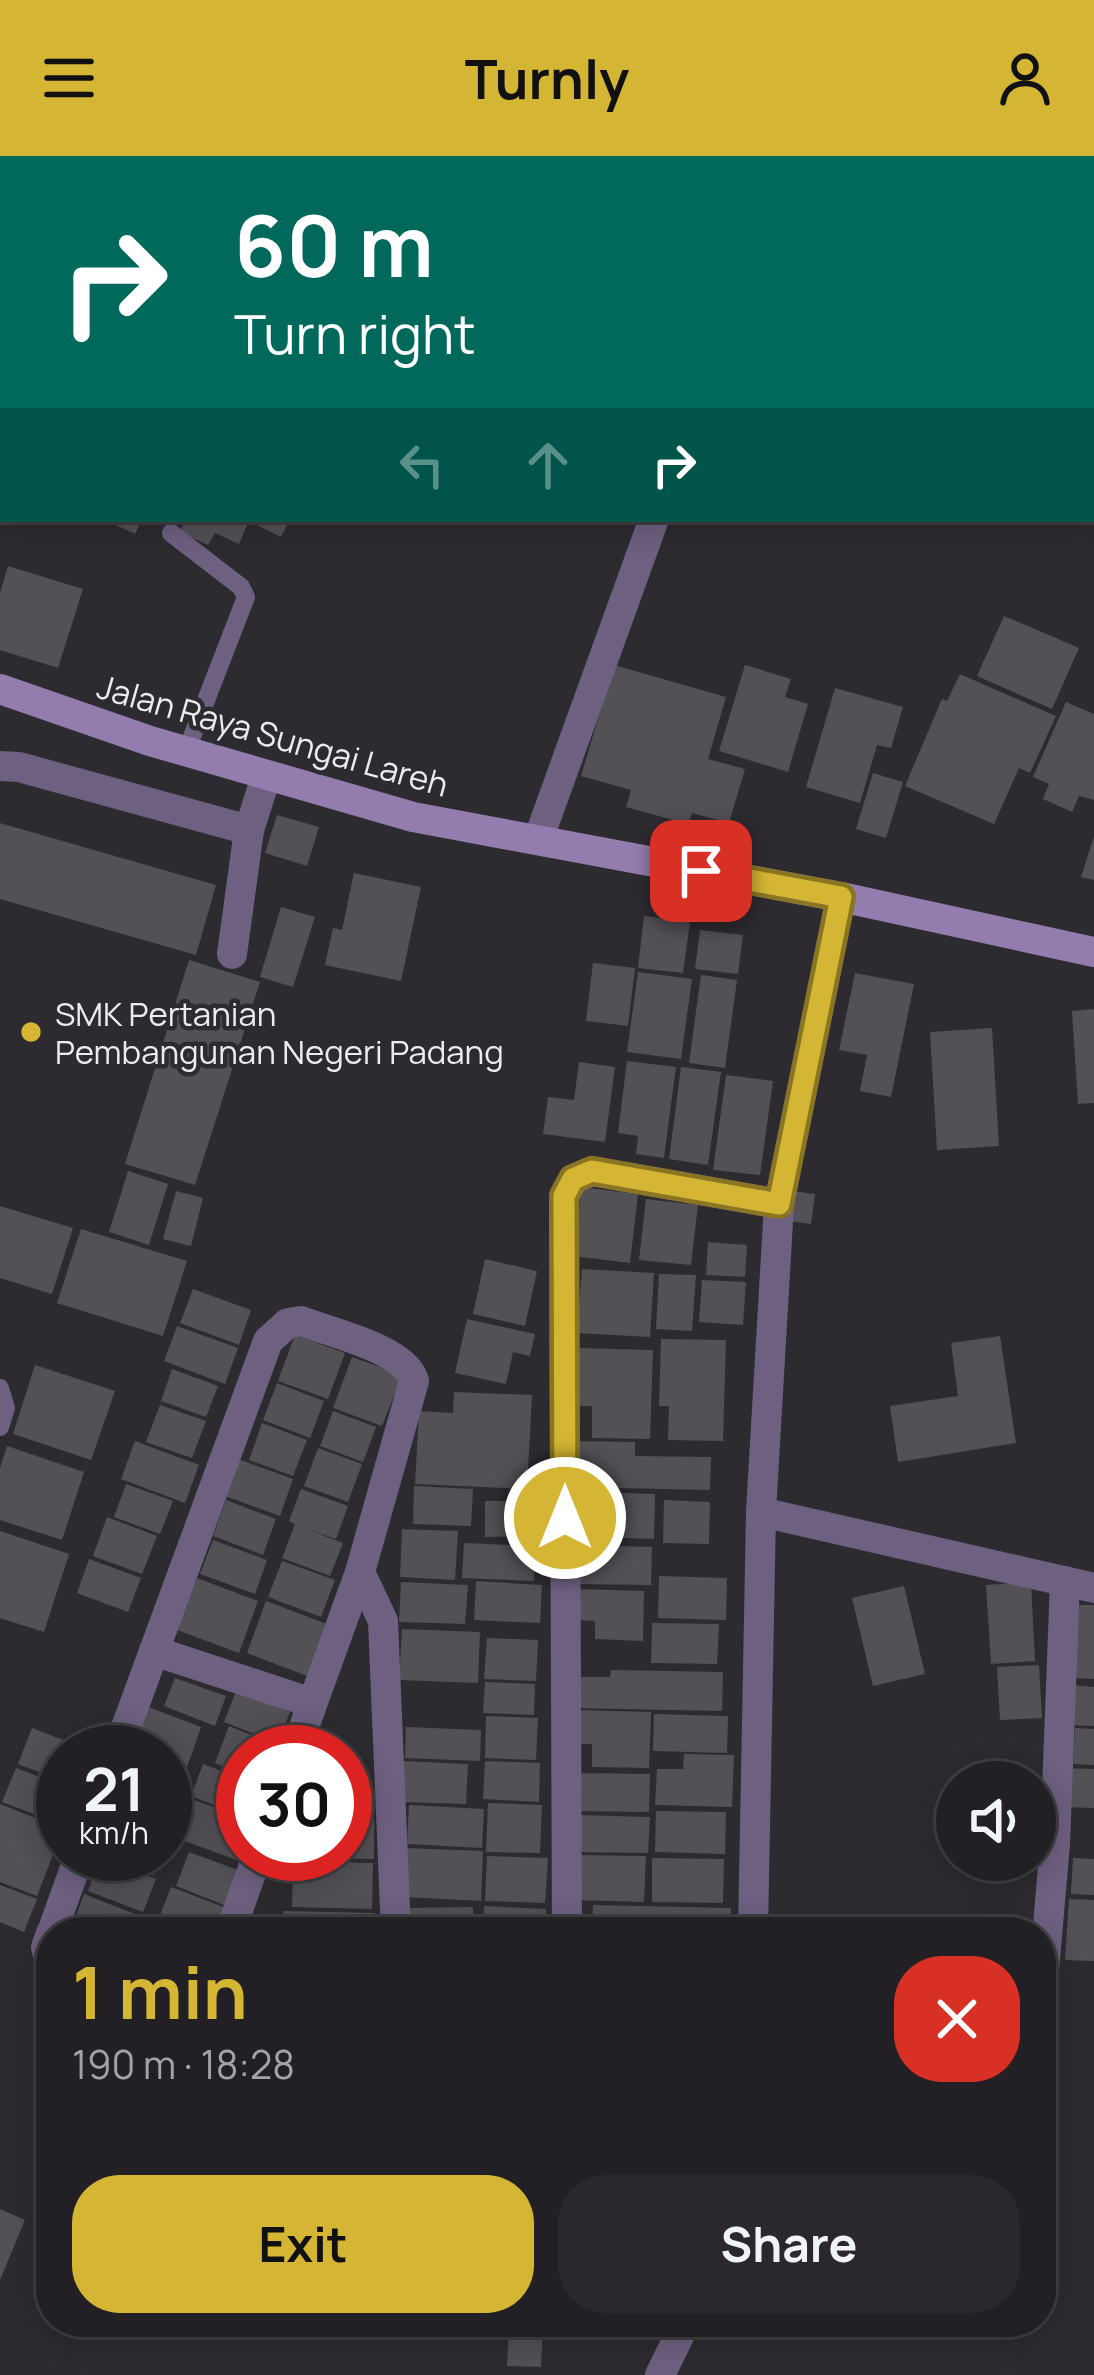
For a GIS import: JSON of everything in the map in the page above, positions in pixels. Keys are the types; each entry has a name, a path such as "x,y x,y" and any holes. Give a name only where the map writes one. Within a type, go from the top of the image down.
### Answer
{"street":[{"path":"538,840 653,522"},
{"name":"Jalan Raya Sungai Lareh","path":"0,688 266,777 413,817 841,897 1094,952"},
{"path":"0,766 19,767 249,830"},
{"path":"232,954 249,830 266,777"},
{"path":"752,1917 761,1512 779,1204 841,897"},
{"path":"567,1917 564,1196 573,1179 592,1171 779,1204"},
{"path":"127,1725 268,1341 287,1323 301,1322 398,1357 413,1372 414,1381 360,1572 304,1725"},
{"path":"761,1512 1080,1584 1049,1917"},
{"path":"360,1572 383,1621 395,1917"},
{"path":"154,1651 312,1703"},
{"path":"57,1917 70,1881"},
{"path":"235,1917 248,1881"},
{"path":"660,2375 679,2337"}],"lane":[{"path":"172,533 241,587 246,597 186,752"},
{"path":"0,1388 6,1408 0,1427"}],"building":[{"path":"109,522 141,522 135,534"},
{"path":"185,522 249,522 239,544 215,533 208,545 180,532"},
{"path":"251,522 288,522 281,537"},
{"path":"8,566 83,589 58,668 0,650 0,593"},
{"path":"1004,616 1079,648 1052,709 977,676"},
{"path":"614,665 726,697 708,759 745,769 729,823 692,813 688,824 626,807 631,790 581,776"},
{"path":"745,665 791,679 785,697 808,704 788,772 719,751"},
{"path":"960,674 1056,716 1030,773 1019,768 994,824 905,786 942,699 947,701"},
{"path":"835,688 903,707 891,748 877,745 860,803 806,787"},
{"path":"1066,702 1094,714 1094,800 1079,796 1072,812 1043,799 1049,784 1033,777"},
{"path":"873,773 903,782 886,838 856,829"},
{"path":"277,815 319,827 307,866 265,853"},
{"path":"0,823 216,885 196,955 0,899"},
{"path":"1094,836 1094,880 1081,877"},
{"path":"354,873 421,887 401,981 325,965 333,928 342,930"},
{"path":"281,907 315,917 293,987 260,977"},
{"path":"644,916 690,922 683,973 638,968"},
{"path":"700,930 743,935 738,974 695,969"},
{"path":"189,960 260,982 195,1185 125,1164"},
{"path":"593,963 635,968 628,1026 586,1021"},
{"path":"638,972 692,979 681,1059 627,1052"},
{"path":"855,973 914,984 891,1097 860,1091 867,1055 839,1050"},
{"path":"701,975 737,980 725,1068 689,1063"},
{"path":"1094,1009 1094,1103 1078,1104 1072,1011"},
{"path":"992,1028 999,1146 937,1150 930,1032"},
{"path":"627,1061 676,1067 664,1158 636,1154 638,1136 618,1133"},
{"path":"579,1062 615,1067 605,1142 543,1134 548,1097 574,1100"},
{"path":"681,1067 721,1072 708,1165 669,1159"},
{"path":"726,1075 773,1081 760,1175 713,1170"},
{"path":"128,1171 168,1184 149,1245 109,1232"},
{"path":"581,1187 638,1194 630,1263 573,1256"},
{"path":"176,1191 203,1198 191,1246 163,1239"},
{"path":"792,1191 815,1194 811,1224 787,1221"},
{"path":"646,1199 698,1205 691,1265 639,1260"},
{"path":"0,1206 73,1228 52,1294 0,1278"},
{"path":"81,1229 187,1261 163,1336 57,1303"},
{"path":"708,1242 747,1245 745,1277 706,1275"},
{"path":"485,1259 537,1271 525,1326 473,1314"},
{"path":"582,1269 654,1273 650,1337 577,1333"},
{"path":"659,1274 696,1275 692,1331 656,1329"},
{"path":"702,1280 746,1282 743,1325 699,1322"},
{"path":"193,1289 251,1310 239,1345 180,1323"},
{"path":"467,1319 535,1334 530,1356 513,1352 506,1384 455,1373"},
{"path":"177,1326 238,1348 225,1384 164,1361"},
{"path":"295,1335 345,1353 328,1399 278,1381"},
{"path":"1000,1336 1016,1443 898,1462 890,1406 958,1396 951,1343"},
{"path":"661,1339 726,1340 723,1441 668,1440 669,1406 659,1406"},
{"path":"576,1348 653,1350 650,1439 592,1438 592,1406 574,1406"},
{"path":"352,1357 402,1375 382,1426 333,1408"},
{"path":"35,1365 115,1391 91,1460 13,1434"},
{"path":"172,1369 218,1386 206,1417 161,1401"},
{"path":"277,1383 324,1401 310,1438 263,1420"},
{"path":"454,1392 532,1395 527,1489 415,1484 419,1411 453,1413"},
{"path":"160,1405 206,1421 192,1458 146,1442"},
{"path":"333,1411 376,1427 363,1462 320,1446"},
{"path":"262,1423 307,1440 293,1476 249,1460"},
{"path":"135,1441 199,1465 185,1503 121,1479"},
{"path":"573,1441 635,1442 635,1456 711,1457 710,1490 572,1487"},
{"path":"7,1446 84,1472 62,1540 0,1520 0,1468"},
{"path":"318,1448 362,1464 348,1502 304,1486"},
{"path":"233,1457 293,1479 280,1516 219,1494"},
{"path":"126,1484 173,1501 160,1534 114,1517"},
{"path":"414,1486 473,1489 471,1526 413,1524"},
{"path":"301,1489 348,1506 336,1539 309,1530 343,1543 330,1576 282,1558"},
{"path":"596,1492 655,1494 654,1539 594,1537"},
{"path":"226,1500 276,1519 263,1555 213,1536"},
{"path":"664,1500 710,1502 709,1544 663,1543"},
{"path":"485,1501 530,1501 530,1536 485,1537"},
{"path":"107,1517 157,1536 142,1574 93,1556"},
{"path":"402,1529 458,1531 455,1580 400,1577"},
{"path":"0,1531 69,1554 44,1632 0,1618"},
{"path":"213,1540 267,1560 255,1594 200,1574"},
{"path":"464,1543 536,1546 534,1581 462,1578"},
{"path":"581,1545 652,1547 651,1585 580,1584"},
{"path":"89,1559 141,1578 128,1612 77,1593"},
{"path":"282,1561 335,1580 321,1617 268,1597"},
{"path":"659,1576 727,1578 726,1620 658,1618"},
{"path":"197,1578 258,1601 239,1653 177,1630"},
{"path":"476,1581 542,1585 540,1623 474,1620"},
{"path":"401,1582 468,1585 465,1624 399,1622"},
{"path":"1031,1582 1035,1661 991,1664 986,1585"},
{"path":"904,1586 925,1674 873,1686 852,1598"},
{"path":"575,1589 644,1591 643,1641 595,1639 595,1621 574,1620"},
{"path":"266,1601 327,1624 307,1676 247,1653"},
{"path":"1079,1605 1094,1605 1094,1679 1075,1678"},
{"path":"652,1623 719,1624 717,1664 651,1663"},
{"path":"402,1629 480,1632 478,1683 399,1680"},
{"path":"487,1638 538,1640 536,1681 484,1679"},
{"path":"1039,1665 1042,1718 1000,1720 997,1667"},
{"path":"611,1670 723,1672 722,1711 573,1708 574,1677 610,1677"},
{"path":"175,1678 226,1696 215,1726 164,1706"},
{"path":"485,1682 535,1684 534,1715 483,1713"},
{"path":"1070,1685 1094,1687 1094,1726 1068,1725"},
{"path":"236,1691 290,1712 285,1725 224,1722"},
{"path":"140,1704 201,1727 192,1753 192,1725 132,1725"},
{"path":"573,1710 651,1712 649,1768 592,1767 592,1744 572,1744"},
{"path":"654,1714 728,1716 727,1753 653,1751"},
{"path":"486,1716 538,1718 536,1760 485,1758"},
{"path":"406,1727 481,1730 480,1761 405,1758"},
{"path":"32,1728 36,1730 36,1771 18,1764"},
{"path":"1075,1728 1094,1729 1094,1765 1073,1764"},
{"path":"684,1754 734,1755 732,1807 655,1805 657,1769 683,1769"},
{"path":"402,1761 468,1764 466,1804 400,1802"},
{"path":"485,1761 540,1763 539,1802 483,1799"},
{"path":"203,1764 216,1769 216,1806 192,1793"},
{"path":"16,1768 36,1776 36,1815 2,1802"},
{"path":"1063,1768 1094,1769 1094,1808 1061,1807"},
{"path":"575,1773 650,1774 649,1812 575,1811"},
{"path":"192,1799 216,1808 216,1853 192,1844"},
{"path":"488,1803 542,1805 540,1853 486,1852"},
{"path":"0,1804 36,1818 36,1881 43,1881 37,1896 0,1882"},
{"path":"409,1805 484,1809 482,1848 407,1844"},
{"path":"656,1811 726,1812 725,1854 655,1852"},
{"path":"372,1813 374,1813 372,1859"},
{"path":"575,1815 650,1817 648,1853 574,1852"},
{"path":"406,1848 483,1851 481,1901 403,1897"},
{"path":"192,1853 216,1862 216,1881 234,1881 224,1905 176,1886 178,1881 192,1881"},
{"path":"575,1855 646,1856 644,1902 573,1900"},
{"path":"487,1856 548,1858 545,1903 485,1901"},
{"path":"652,1858 724,1859 723,1903 652,1902"},
{"path":"1073,1858 1094,1859 1094,1895 1071,1894"},
{"path":"373,1863 372,1909 292,1907 293,1881 372,1881"},
{"path":"92,1881 155,1881 143,1912 88,1891"},
{"path":"0,1885 37,1899 24,1932 0,1922"},
{"path":"171,1887 234,1911 231,1917 159,1917"},
{"path":"84,1894 142,1917 75,1917"},
{"path":"1069,1899 1094,1900 1094,1961 1065,1960"},
{"path":"593,1905 731,1908 731,1917 593,1917"},
{"path":"484,1906 546,1909 546,1917 484,1917"},
{"path":"473,1907 473,1917 402,1917 402,1908"},
{"path":"283,1911 375,1913 375,1917 283,1917"},
{"path":"0,2209 25,2220 0,2280"},
{"path":"508,2337 543,2337 541,2367 507,2366"}],"place":[{"name":"SMK Pertanian Pembangunan Negeri Padang","path":"31,1032"}],"route":[{"path":"565,1518 564,1196 573,1179 592,1171 779,1204 841,897 701,871"}]}
